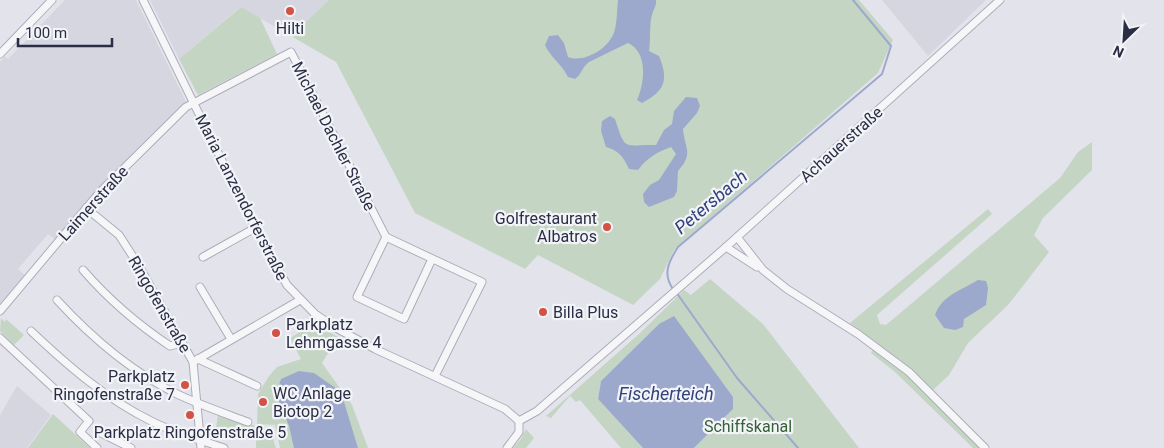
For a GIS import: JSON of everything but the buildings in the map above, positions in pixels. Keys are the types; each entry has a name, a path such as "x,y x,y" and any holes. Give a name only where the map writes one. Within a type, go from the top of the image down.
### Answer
{"street":[{"path":"0,54 52,0"},
{"name":"Maria Lanzendorferstraße","path":"143,0 255,228 283,279 300,300 336,328 375,349 505,409 519,422"},
{"name":"Achauerstraße","path":"519,422 537,411 737,237 1000,0"},
{"name":"Michael Dachler Straße","path":"194,103 291,52 386,237"},
{"name":"Laimerstraße","path":"0,311 100,192 186,107 194,103"},
{"name":"Ringofenstraße","path":"86,208 118,235 139,266 182,343 196,361 201,444"},
{"path":"203,257 255,228"},
{"path":"432,259 404,319 357,297 386,237 482,282 435,376"},
{"path":"737,237 763,270"},
{"path":"726,246 896,361 928,390 984,448"},
{"path":"83,270 112,302 150,333 170,346 182,343"},
{"path":"200,286 231,340"},
{"path":"57,300 87,330 118,356 175,393 198,404 248,422"},
{"path":"196,361 300,300"},
{"path":"31,331 83,378 126,407 153,422 201,444 224,448"},
{"path":"0,338 89,421 80,432 97,448"},
{"path":"196,361 257,386"},
{"path":"506,448 519,432 519,422"},
{"path":"99,432 131,448"}],"shaded area":[{"path":"65,0 136,0 186,102 100,188 56,240 48,234 18,269 26,276 0,307 0,62 5,56 8,59"},
{"path":"150,0 329,0 291,36 240,7 179,59"},
{"path":"882,0 986,0 928,56"},
{"path":"17,386 51,415 27,448 0,448 0,415"}],"green space":[{"path":"329,0 859,0 893,40 878,73 674,250 660,279 633,305 538,255 525,269 415,213 336,62 291,36"},
{"path":"241,7 260,18 277,54 198,95 179,59"},
{"path":"1092,142 1092,170 1043,218 1034,235 1049,252 1009,304 968,343 949,375 933,390 904,363 850,323 988,209 992,214 877,315 880,324 886,325 1060,178 1078,152"},
{"name":"Schiffskanal","path":"710,279 763,324 859,448 694,448 733,409 733,397 659,324 601,381 598,399 643,448 621,448 580,400 576,402 570,396 551,418 546,416 639,334 684,290 691,295"},
{"path":"1,318 5,322 6,319 24,335 14,345 0,331"},
{"path":"307,319 338,337 322,363 352,405 368,448 280,448 275,425 257,424 258,394 277,367 301,359 290,338 300,332 296,324"},
{"path":"873,348 915,382 980,448 973,448 895,372 871,353"},
{"path":"53,414 90,448 28,448"},
{"path":"218,415 256,426 254,437 216,427"},
{"path":"261,428 270,430 276,448 256,448 256,432"},
{"path":"526,429 534,438 526,448 513,448 521,439"}],"water":[{"path":"618,0 656,0 651,19 649,51 659,56 664,78 663,84 656,94 642,103 637,100 642,85 642,61 639,53 628,43 589,62 575,79 568,77 545,45 549,36 558,35 564,43 568,57 580,58 594,54 605,46 614,32"},
{"path":"686,97 697,98 700,106 697,113 683,129 687,155 686,160 678,171 677,191 674,197 649,207 644,202 643,194 650,185 659,180 676,154 671,147 653,156 638,170 629,169 620,155 606,147 601,131 602,121 610,116 615,119 624,142 628,144 656,145 664,130 672,124 674,111"},
{"path":"978,280 986,281 988,288 986,305 964,319 963,327 955,330 944,328 935,315 942,302"},
{"name":"Fischerteich","path":"674,316 733,397 733,409 694,448 643,448 598,399 601,381 659,324"},
{"path":"299,371 314,373 337,389 344,402 358,448 294,448 289,426 276,394 281,379"}],"waterway":[{"name":"Petersbach","path":"673,289 667,273 672,257 678,247 882,74 891,46 853,0"},
{"name":"Petersbach","path":"676,292 737,378 798,448"}],"place":[{"name":"Hilti","path":"290,11"},
{"name":"Golfrestaurant Albatros","path":"607,227"},
{"name":"Billa Plus","path":"543,312"},
{"name":"Parkplatz Lehmgasse 4","path":"276,333"},
{"name":"Parkplatz Ringofenstraße 7","path":"185,385"},
{"name":"WC Anlage Biotop 2","path":"263,402"},
{"name":"Parkplatz Ringofenstraße 5","path":"190,415"}]}
